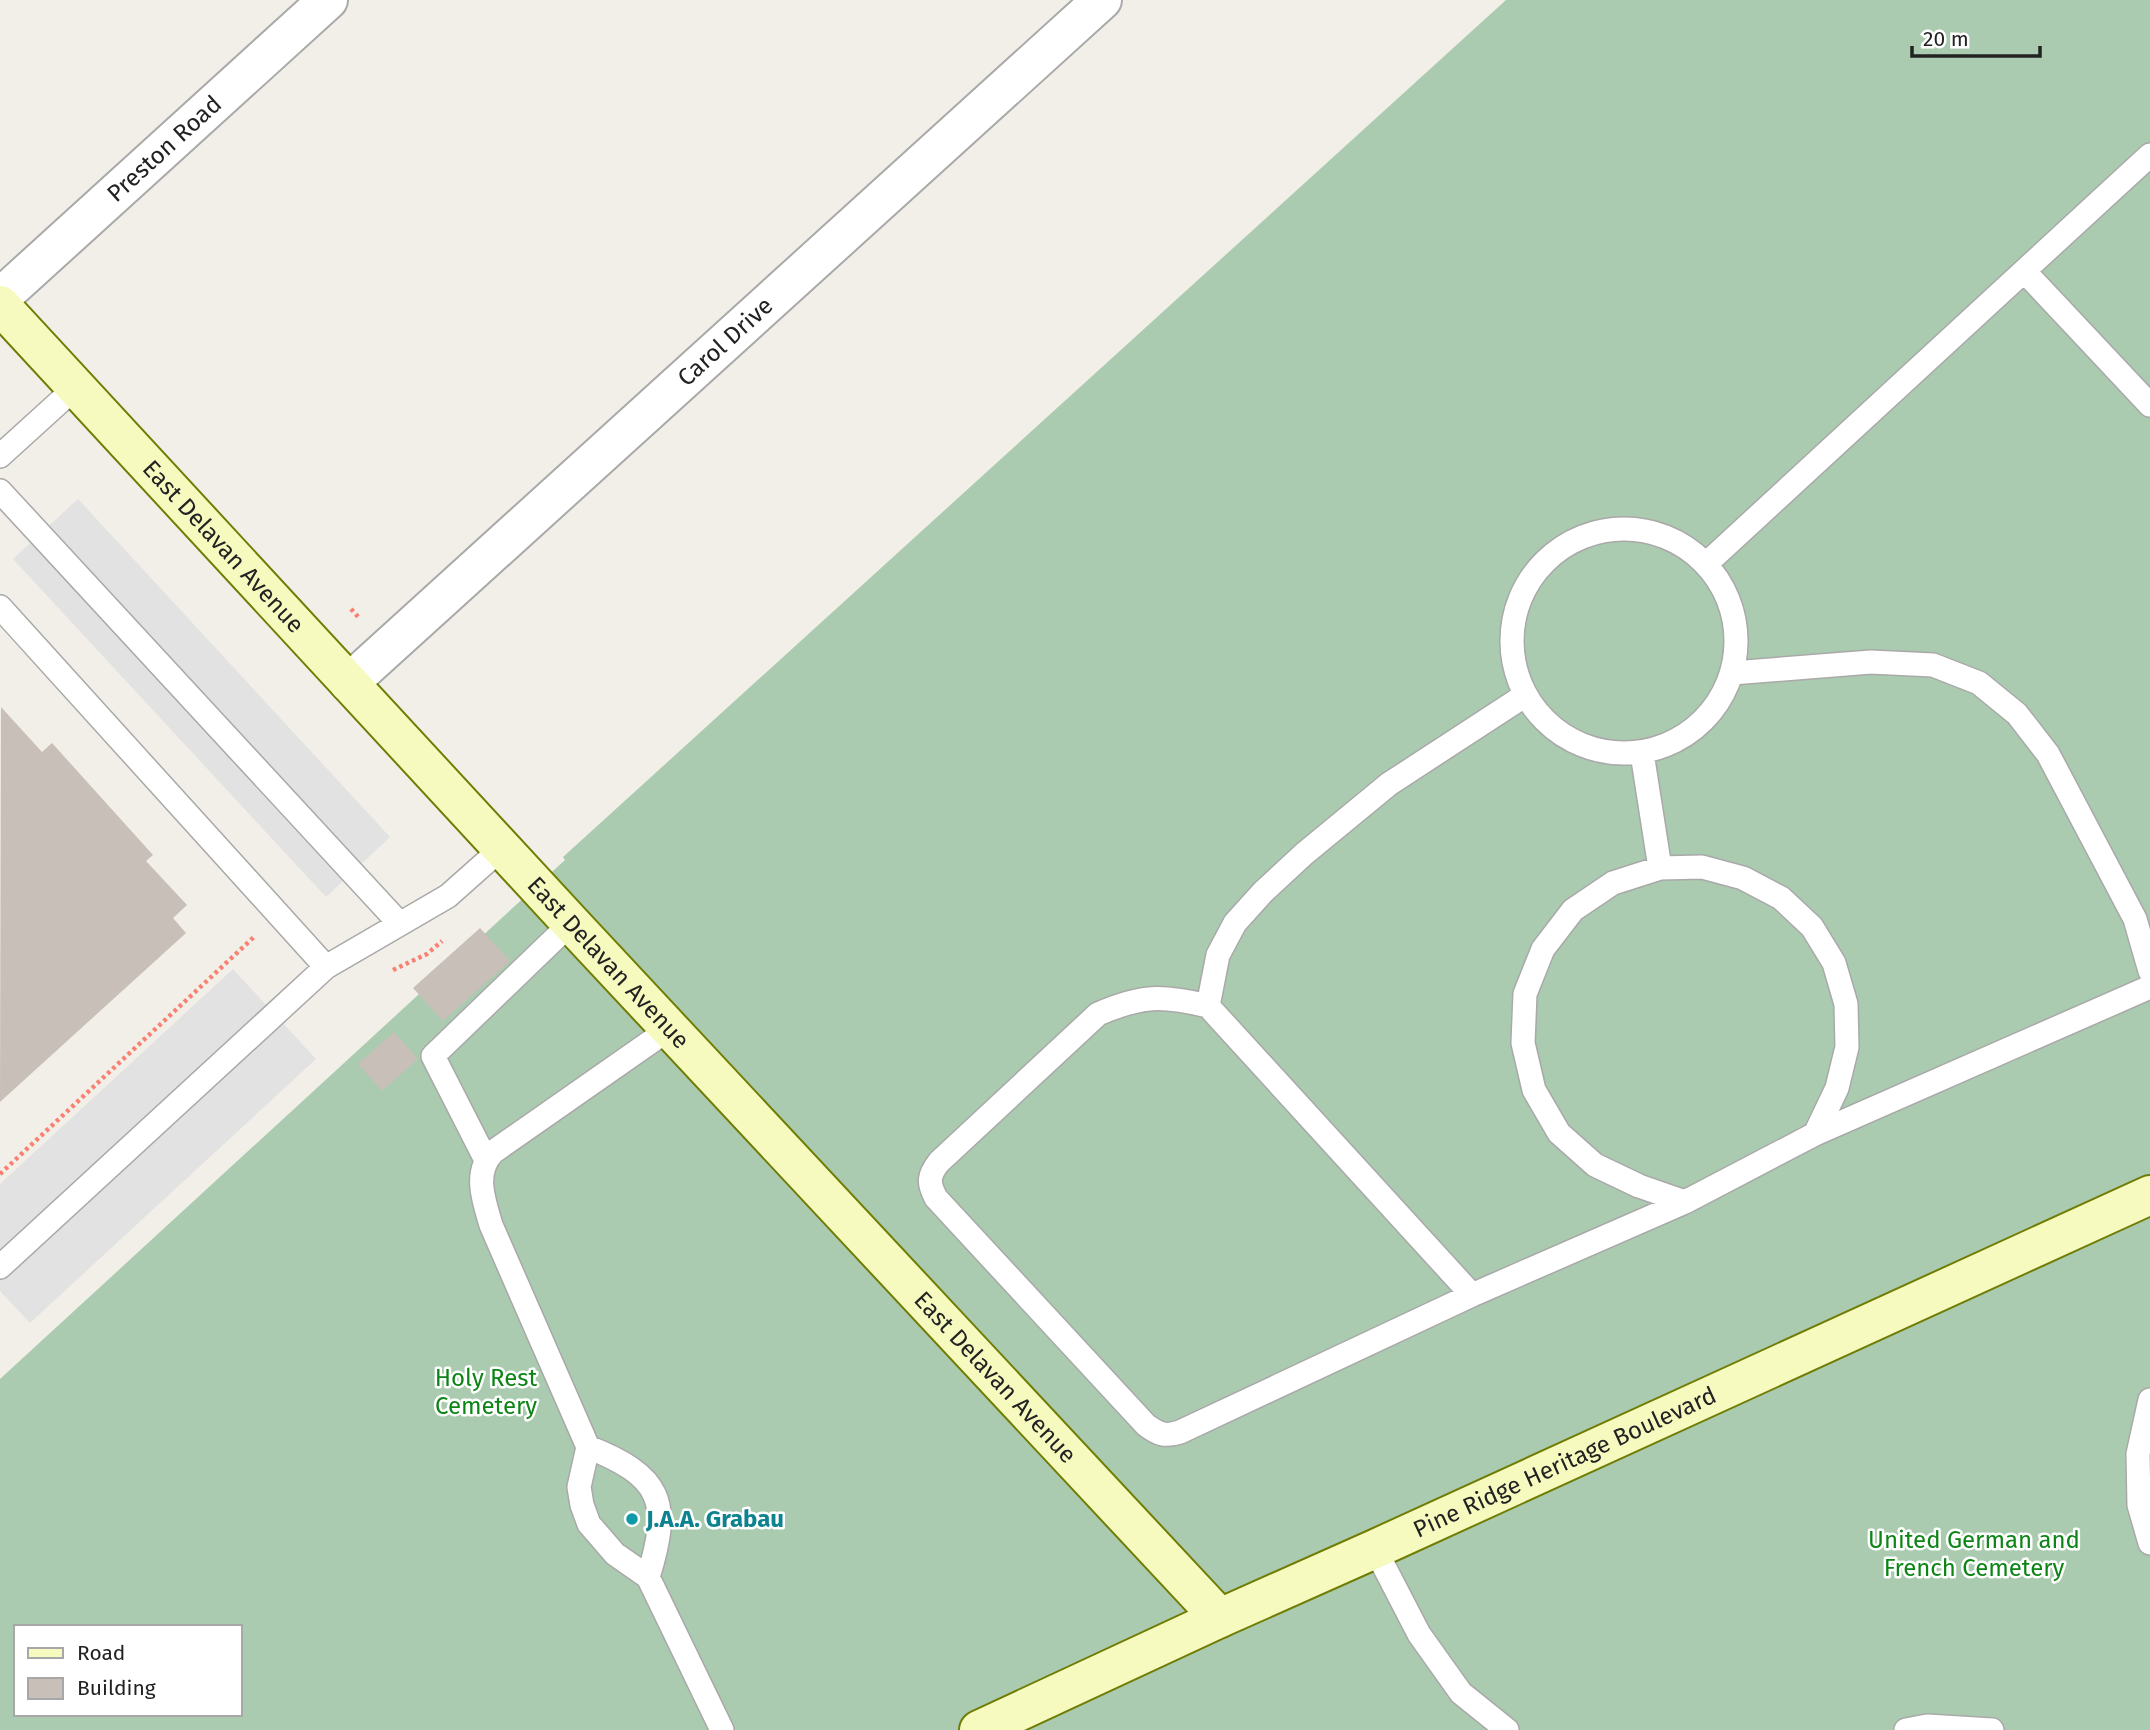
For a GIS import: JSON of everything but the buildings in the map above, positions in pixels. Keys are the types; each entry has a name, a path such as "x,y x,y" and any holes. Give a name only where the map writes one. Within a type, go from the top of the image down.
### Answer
{"street":[{"name":"Preston Road","path":"0,298 328,0"},
{"name":"Carol Drive","path":"349,684 1102,0"},
{"name":"East Delavan Avenue","path":"0,305 669,1029 1220,1618"},
{"name":"Pine Ridge Heritage Boulevard","path":"979,1730 2150,1195"}],"lane":[{"path":"1706,564 2150,155"},
{"path":"2025,272 2150,405"},
{"path":"0,456 76,387"},
{"path":"0,491 400,925"},
{"path":"1622,528 1668,537 1706,564 1723,588 1734,615 1737,644 1732,673 1723,696 1708,717 1689,734 1667,746 1642,753 1596,751 1555,730 1524,696 1511,651 1513,628 1516,605 1539,565 1577,538 1622,528"},
{"path":"0,607 326,967"},
{"path":"1732,673 1871,662 1933,664 1979,683 2017,714 2048,754 2143,913 2150,971"},
{"path":"1208,1006 1219,955 1235,923 1264,892 1304,854 1389,784 1524,696"},
{"path":"1642,753 1660,868"},
{"path":"0,1267 326,967 448,896 502,848"},
{"path":"1685,1202 1639,1186 1595,1165 1559,1133 1534,1090 1523,1043 1525,994 1543,949 1573,910 1613,883 1660,868 1702,867 1743,878 1781,898 1812,927 1834,963 1846,1004 1847,1046 1837,1088 1815,1134"},
{"path":"486,1160 433,1056 571,923"},
{"path":"1472,1295 1208,1006 1176,998 1141,999 1098,1014 939,1162 930,1174 929,1185 936,1198 1146,1425 1158,1434 1171,1435 1472,1295 1685,1202 1815,1134 2150,987"},
{"path":"669,1029 507,1142 486,1160 481,1179 482,1196 491,1225 588,1447 579,1487 589,1524 615,1554 648,1577 722,1730"},
{"path":"2150,1400 2137,1454 2140,1505 2150,1543"},
{"path":"588,1447 630,1466 646,1480 655,1495 660,1515 658,1538 648,1577"},
{"path":"1375,1549 1419,1634 1461,1693 1507,1730"},
{"path":"1906,1730 1927,1726 1992,1730"}],"path":[{"path":"351,609 360,619"},
{"path":"0,1174 258,933"}],"green space":[{"path":"1506,0 2150,0 2150,1730 0,1730 0,1379 565,860 563,857"}],"shaded area":[{"path":"78,499 390,837 326,897 13,559"},
{"path":"233,969 316,1059 30,1323 0,1291 0,1184"}],"place":[{"name":"J.A.A. Grabau","path":"632,1519"}],"park label":[{"name":"Holy Rest Cemetery","path":"486,1392"},
{"name":"United German and French Cemetery","path":"1974,1554"}]}
